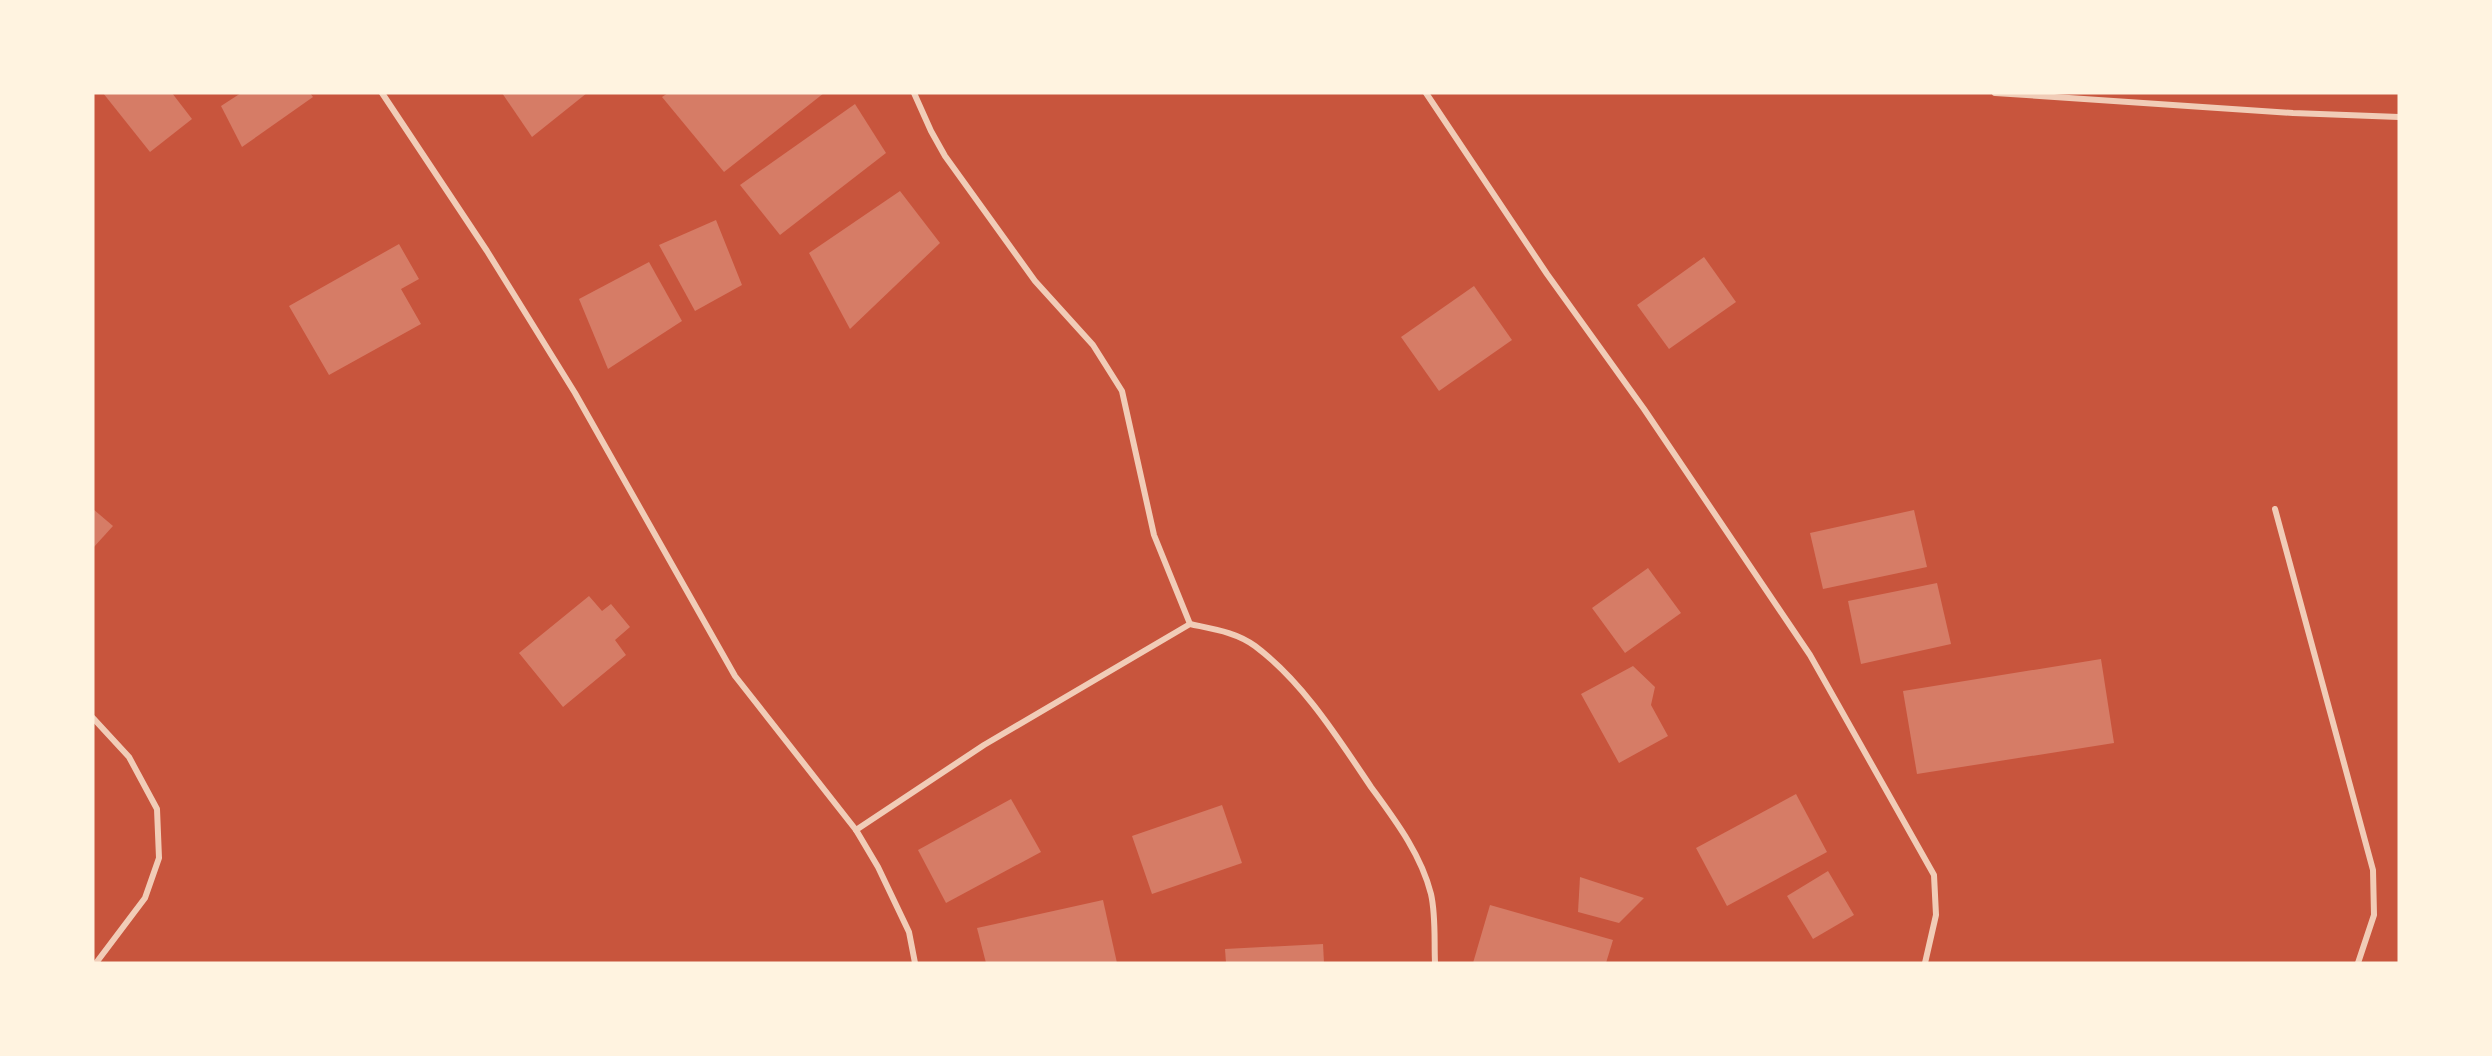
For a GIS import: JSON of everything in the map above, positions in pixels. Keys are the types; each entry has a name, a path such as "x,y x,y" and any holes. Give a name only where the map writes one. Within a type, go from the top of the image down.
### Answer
{"street":[{"path":"382,93 487,251 569,383 735,676 856,830 878,867 909,932 915,963"},
{"path":"914,93 945,156 1035,281 1093,345 1122,391 1154,535 1190,624"},
{"path":"1426,93 1547,274 1644,409 1816,665 1934,875 1936,915 1925,963"},
{"path":"1995,93 2294,113 2399,117"},
{"path":"2275,509 2373,870 2374,915 2358,963"},
{"path":"856,830 984,745 1190,624 1226,631 1253,645 1301,691 1347,751 1412,846 1431,895 1435,963"},
{"path":"93,718 129,758 157,809 159,858 145,898 96,963"}],"building":[{"path":"103,93 172,93 192,119 150,152"},
{"path":"241,93 310,93 313,97 242,147 221,106"},
{"path":"502,93 587,93 532,137"},
{"path":"668,93 824,93 724,172 662,97"},
{"path":"855,104 886,153 780,235 740,185"},
{"path":"900,191 940,243 850,329 809,253"},
{"path":"716,220 742,285 695,311 659,245"},
{"path":"399,244 419,279 401,289 421,324 329,375 289,306"},
{"path":"1704,257 1736,302 1669,349 1637,305"},
{"path":"649,262 682,321 608,369 579,299"},
{"path":"1474,286 1512,340 1439,391 1401,337"},
{"path":"93,509 113,526 93,548"},
{"path":"1914,510 1927,567 1823,589 1810,533"},
{"path":"1648,568 1681,613 1625,653 1592,608"},
{"path":"1937,583 1951,644 1861,664 1848,601"},
{"path":"589,596 602,611 611,604 630,627 615,640 626,655 563,707 519,653"},
{"path":"2101,659 2114,743 1917,774 1903,691"},
{"path":"1633,666 1655,687 1651,705 1668,736 1619,763 1581,694"},
{"path":"1796,794 1827,852 1727,906 1696,848"},
{"path":"1011,799 1041,852 946,903 918,850"},
{"path":"1222,805 1242,863 1152,894 1132,836"},
{"path":"1828,871 1854,915 1813,939 1787,896"},
{"path":"1580,877 1644,898 1619,923 1578,912"},
{"path":"1103,900 1117,963 986,963 977,928"},
{"path":"1490,905 1613,940 1606,963 1473,963"},
{"path":"1323,944 1324,963 1226,963 1225,949"}]}
